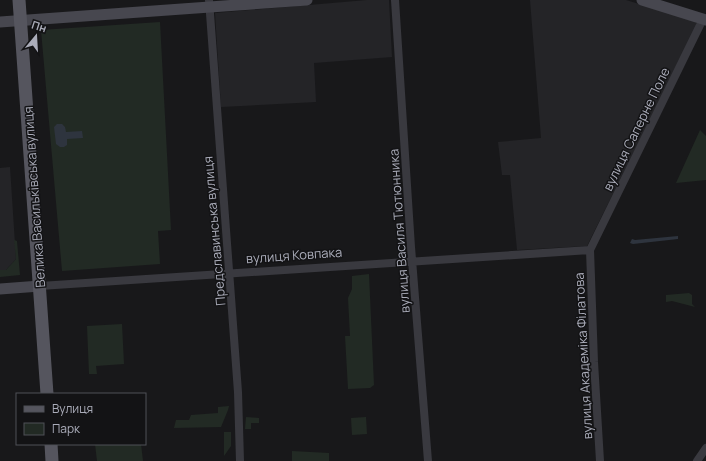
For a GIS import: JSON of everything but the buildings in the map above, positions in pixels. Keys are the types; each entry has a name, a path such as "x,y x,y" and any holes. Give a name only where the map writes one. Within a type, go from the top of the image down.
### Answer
{"main road":[{"name":"Велика Васильківська вулиця","path":"19,0 48,393"},
{"path":"51,445 52,461"}],"street":[{"path":"0,22 209,4 307,0"},
{"name":"вулиця Василя Тютюнника","path":"395,0 412,262 428,461"},
{"path":"642,0 705,19"},
{"name":"Предславинська вулиця","path":"209,4 230,274 238,398 240,461"},
{"name":"вулиця Саперне Поле","path":"590,250 705,19"},
{"name":"вулиця Ковпака","path":"0,289 590,250"},
{"name":"вулиця Академіка Філатова","path":"590,250 594,362 600,461"},
{"path":"696,461 706,448"}],"shaded area":[{"path":"367,0 389,0 392,57 314,63 316,102 221,107 215,13"},
{"path":"530,0 626,0 695,21 697,25 587,246 517,250 510,175 502,175 498,142 541,138"},
{"path":"57,124 62,124 65,127 66,132 82,131 83,138 67,139 67,145 60,147 56,144 54,127"},
{"path":"10,167 16,259 6,270 0,270 0,168"},
{"path":"678,236 678,239 633,244 630,243 632,239"}],"green space":[{"path":"160,22 171,230 158,231 160,264 62,271 41,30"},
{"path":"700,130 706,136 706,180 676,183"},
{"path":"14,240 17,241 20,275 0,277 0,270 6,270 16,259"},
{"path":"369,274 374,385 370,388 348,389 345,336 350,336 348,298 352,289 352,276"},
{"path":"689,293 692,295 692,304 695,307 672,301 666,302 666,295"},
{"path":"122,324 124,364 96,366 97,374 89,374 87,326"},
{"path":"229,406 221,427 174,428 176,420 189,420 191,415 218,413 218,407"},
{"path":"246,417 259,418 259,423 251,423 251,429 245,429"},
{"path":"366,417 367,434 352,435 351,418"},
{"path":"224,432 231,432 231,446 224,456"},
{"path":"95,445 141,445 143,461 97,461"},
{"path":"292,451 329,453 329,461 292,461"}]}
